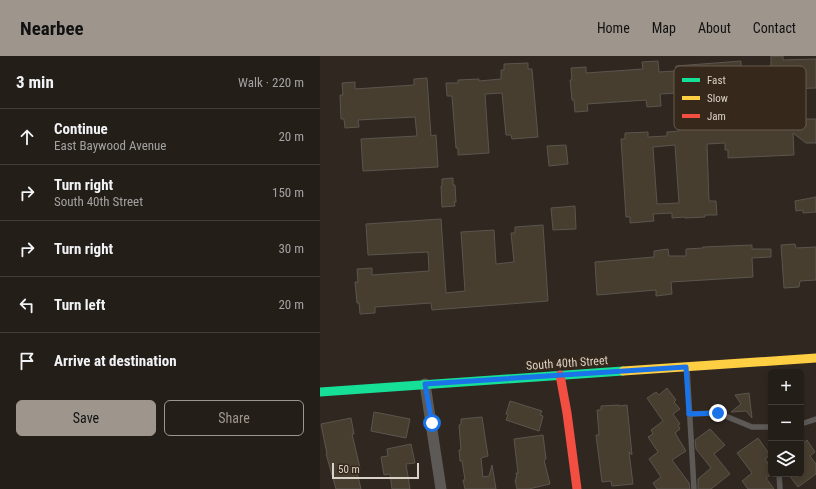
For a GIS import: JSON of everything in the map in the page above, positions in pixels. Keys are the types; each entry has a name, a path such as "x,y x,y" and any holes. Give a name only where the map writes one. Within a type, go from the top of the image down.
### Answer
{"street":[{"name":"South 40th Street","path":"320,392 816,358"},
{"path":"560,375 567,412 577,489"},
{"path":"425,384 441,489"}],"lane":[{"path":"686,367 694,489"},
{"path":"689,414 718,413 752,427 768,427"},
{"path":"804,423 816,419"},
{"path":"779,477 780,489"}],"building":[{"path":"771,56 783,56 783,60 816,59 816,88 806,88 806,66 770,66 771,65"},
{"path":"658,61 659,72 674,71 674,93 660,94 661,106 647,107 646,100 587,104 588,111 575,112 570,80 572,80 571,68 586,67 586,73 643,69 642,62"},
{"path":"741,61 741,66 676,66"},
{"path":"528,63 528,69 532,69 538,137 512,139 511,135 506,135 502,93 485,94 489,153 458,155 458,148 456,148 452,96 447,96 446,83 458,83 458,80 479,79 479,81 501,79 501,70 504,70 504,64"},
{"path":"427,78 431,136 436,135 438,167 363,171 361,139 417,136 415,117 358,120 359,127 345,128 344,119 341,119 340,95 343,95 342,83 355,82 355,89 414,85 414,79"},
{"path":"806,119 816,119 816,143 806,143 793,133 794,155 728,158 728,150 725,150 725,143 707,144 709,201 716,201 717,215 672,218 672,213 653,214 654,221 630,223 630,217 626,217 621,139 625,139 625,133 648,132 648,137 667,136 667,132 806,130","holes":["675,145 679,203 657,204 653,147"]},
{"path":"566,145 568,164 549,166 547,146"},
{"path":"453,178 453,185 455,185 455,206 442,207 442,179"},
{"path":"816,197 816,212 803,213 803,210 796,211 795,201"},
{"path":"575,206 576,229 553,230 551,208"},
{"path":"441,219 446,293 465,291 461,232 494,230 496,264 514,262 511,233 515,233 515,227 543,225 548,301 432,310 431,303 375,307 375,313 360,314 359,303 357,303 355,282 358,282 357,269 372,268 372,275 429,271 428,252 368,255 366,224"},
{"path":"795,244 796,248 816,247 816,280 800,281 799,287 784,288 781,245"},
{"path":"752,245 752,249 771,249 771,257 752,258 753,277 671,282 672,294 656,296 656,290 597,295 595,262 654,257 654,251 668,249 669,256 686,256 686,249"},
{"path":"667,388 676,400 674,402 680,409 673,414 680,424 678,425 680,429 675,433 686,451 672,460 689,483 690,489 657,489 653,483 661,477 649,459 658,452 648,437 653,434 651,430 663,421 647,398 656,392 659,395"},
{"path":"749,393 752,418 746,411 731,412 741,404 735,395"},
{"path":"510,401 542,411 540,415 543,416 539,431 506,420 508,415 506,414"},
{"path":"627,405 632,455 629,452 633,484 612,486 611,481 602,482 596,435 599,435 597,410 601,410 601,406"},
{"path":"374,412 410,419 406,438 371,431"},
{"path":"482,417 488,456 481,458 483,477 489,476 492,465 496,489 465,489 462,461 460,461 459,450 461,450 459,425 461,424 461,419"},
{"path":"351,418 354,434 352,434 360,468 356,469 361,489 336,489 326,454 321,424"},
{"path":"710,429 725,445 714,454 730,474 711,489 698,489 698,479 711,468 696,449 695,440"},
{"path":"543,435 546,459 544,460 550,484 529,489 517,489 515,480 517,477 516,473 518,473 514,439"},
{"path":"758,438 768,452 768,457 765,459 768,464 768,477 766,478 774,489 748,489 742,481 752,473 737,453"},
{"path":"807,440 815,452 810,456 816,464 816,474 798,487 790,477 804,477 804,442"},
{"path":"411,444 415,463 406,464 410,489 392,489 390,474 384,475 381,457 388,456 387,449"}],"traffic: fast":[{"path":"320,392 623,371"}],"traffic: slow":[{"path":"623,371 816,358"}],"traffic: jam":[{"path":"560,375 567,413 577,489"}],"route":[{"path":"432,423 425,384 686,367 689,414 718,413"}]}
